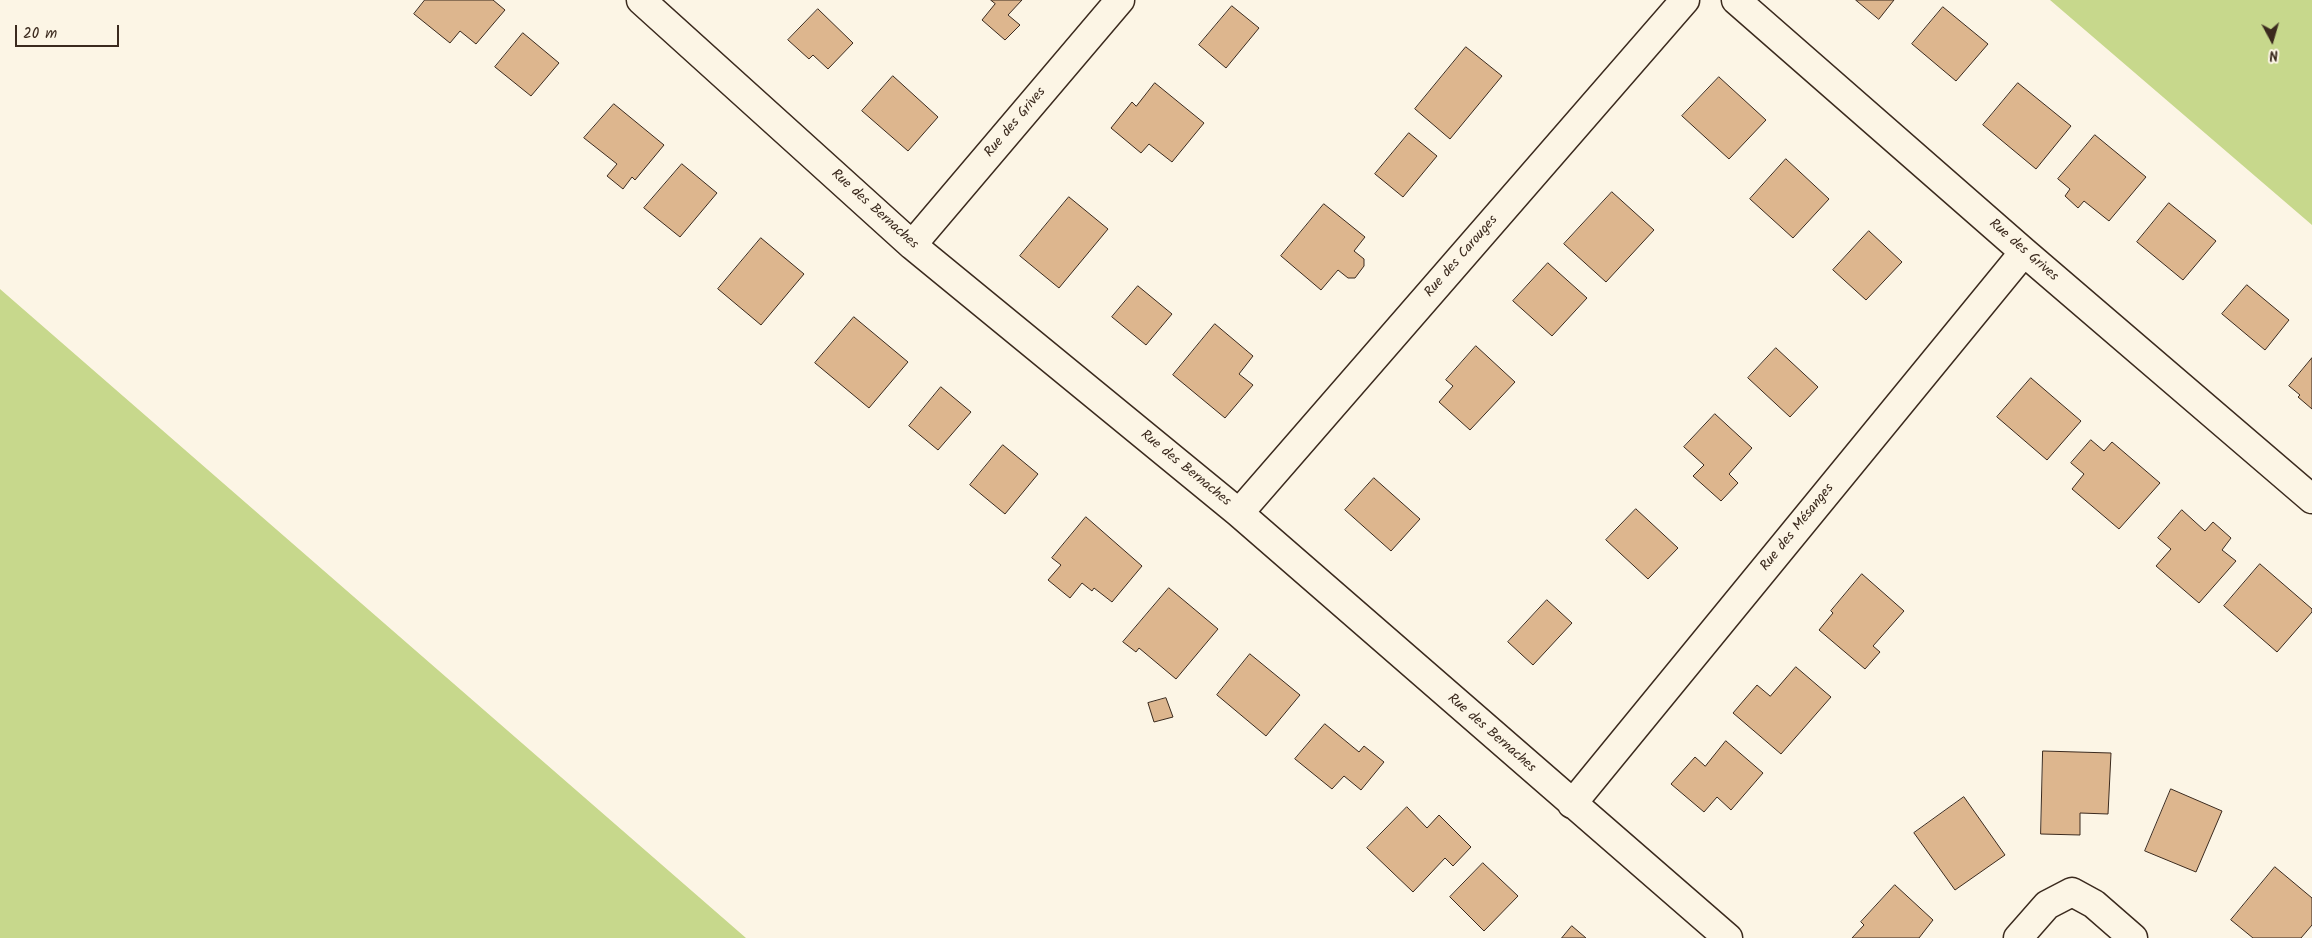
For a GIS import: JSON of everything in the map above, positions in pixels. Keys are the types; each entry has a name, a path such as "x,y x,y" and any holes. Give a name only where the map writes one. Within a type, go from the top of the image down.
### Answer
{"street":[{"name":"Rue des Bernaches","path":"641,0 912,245 1240,513 1728,938"},
{"name":"Rue des Grives","path":"912,245 1120,0"},
{"name":"Rue des Carouges","path":"1240,513 1685,0"},
{"name":"Rue des Grives","path":"1736,0 2024,252 2312,499"},
{"name":"Rue des Mésanges","path":"1572,804 2024,252"},
{"path":"2018,938 2047,904 2072,892 2094,904 2133,938"}],"green space":[{"path":"2050,0 2312,0 2312,225"},
{"path":"0,289 746,938 0,938"}],"building":[{"path":"425,0 493,0 505,10 476,44 460,31 450,43 414,14"},
{"path":"991,0 1022,0 1008,15 1020,25 1005,40 982,20 995,4"},
{"path":"1856,0 1894,0 1879,19"},
{"path":"1232,6 1259,28 1226,68 1199,45"},
{"path":"1943,7 1988,44 1956,81 1912,44"},
{"path":"818,9 853,43 828,69 813,55 809,59 788,40"},
{"path":"523,33 559,63 531,96 495,67"},
{"path":"1466,47 1502,76 1450,139 1415,109"},
{"path":"893,76 938,117 908,151 862,111"},
{"path":"1719,77 1766,120 1729,159 1682,116"},
{"path":"1155,83 1204,123 1172,162 1149,144 1141,153 1111,128 1132,102 1136,106"},
{"path":"2018,83 2071,126 2036,169 1983,125"},
{"path":"614,104 664,145 635,180 632,177 623,189 607,176 617,164 584,138"},
{"path":"1409,133 1437,156 1403,197 1375,174"},
{"path":"2095,135 2146,177 2109,221 2084,201 2078,208 2065,196 2070,189 2058,179"},
{"path":"1786,159 1829,199 1793,238 1750,199"},
{"path":"682,164 717,193 680,237 644,208"},
{"path":"1612,192 1654,230 1606,282 1564,244"},
{"path":"1069,197 1108,229 1059,288 1020,256"},
{"path":"2169,203 2216,241 2183,280 2137,242"},
{"path":"1324,204 1365,237 1354,251 1364,259 1364,266 1355,278 1348,278 1338,270 1321,290 1281,256"},
{"path":"1869,231 1902,262 1866,300 1833,270"},
{"path":"761,238 804,274 761,325 718,289"},
{"path":"1548,263 1587,298 1552,336 1513,301"},
{"path":"2247,285 2289,320 2265,350 2222,314"},
{"path":"1138,286 1172,314 1146,345 1112,317"},
{"path":"854,317 908,362 869,408 815,363"},
{"path":"1215,324 1253,356 1239,374 1253,385 1225,418 1173,375"},
{"path":"1476,346 1515,382 1470,430 1439,402 1453,386 1446,380"},
{"path":"1776,348 1818,387 1790,417 1748,378"},
{"path":"2312,358 2312,409 2289,386"},
{"path":"2031,378 2081,421 2047,460 1997,417"},
{"path":"941,387 971,412 938,450 909,426"},
{"path":"1715,414 1752,448 1729,474 1738,483 1721,501 1693,476 1704,465 1684,447"},
{"path":"2091,440 2104,451 2112,442 2160,483 2119,529 2072,489 2084,474 2071,463"},
{"path":"1003,445 1038,474 1005,514 970,485"},
{"path":"1374,478 1420,519 1391,551 1345,510"},
{"path":"1636,509 1678,548 1648,579 1606,540"},
{"path":"2182,510 2205,531 2213,522 2231,538 2222,550 2236,561 2199,603 2156,566 2171,549 2158,538"},
{"path":"1086,517 1142,566 1112,602 1094,588 1092,591 1082,583 1070,598 1048,580 1061,565 1052,558"},
{"path":"2260,564 2312,609 2312,612 2277,652 2224,606"},
{"path":"1862,574 1904,611 1873,646 1880,652 1865,669 1819,630 1833,613 1831,611"},
{"path":"1169,588 1218,629 1176,679 1139,648 1136,652 1123,642"},
{"path":"1547,600 1572,623 1533,665 1508,642"},
{"path":"1250,654 1300,695 1266,736 1217,695"},
{"path":"1796,667 1831,697 1781,754 1733,713 1757,685 1770,696"},
{"path":"1166,698 1173,717 1154,722 1148,703"},
{"path":"1325,724 1359,752 1364,746 1384,762 1361,790 1344,776 1332,789 1295,759"},
{"path":"1726,741 1763,773 1731,810 1717,797 1704,812 1671,784 1695,757 1705,766"},
{"path":"2043,751 2111,753 2108,814 2080,813 2080,835 2041,834"},
{"path":"2171,789 2222,811 2196,872 2145,851"},
{"path":"1964,797 2005,855 1955,890 1914,833"},
{"path":"1407,807 1427,828 1439,815 1471,847 1453,866 1445,858 1413,892 1367,848"},
{"path":"1483,863 1518,896 1484,931 1450,897"},
{"path":"2275,867 2312,898 2312,925 2301,938 2253,938 2231,920"},
{"path":"1895,885 1933,920 1919,938 1852,938 1864,925 1861,922"},
{"path":"1572,926 1586,938 1562,938"}]}
